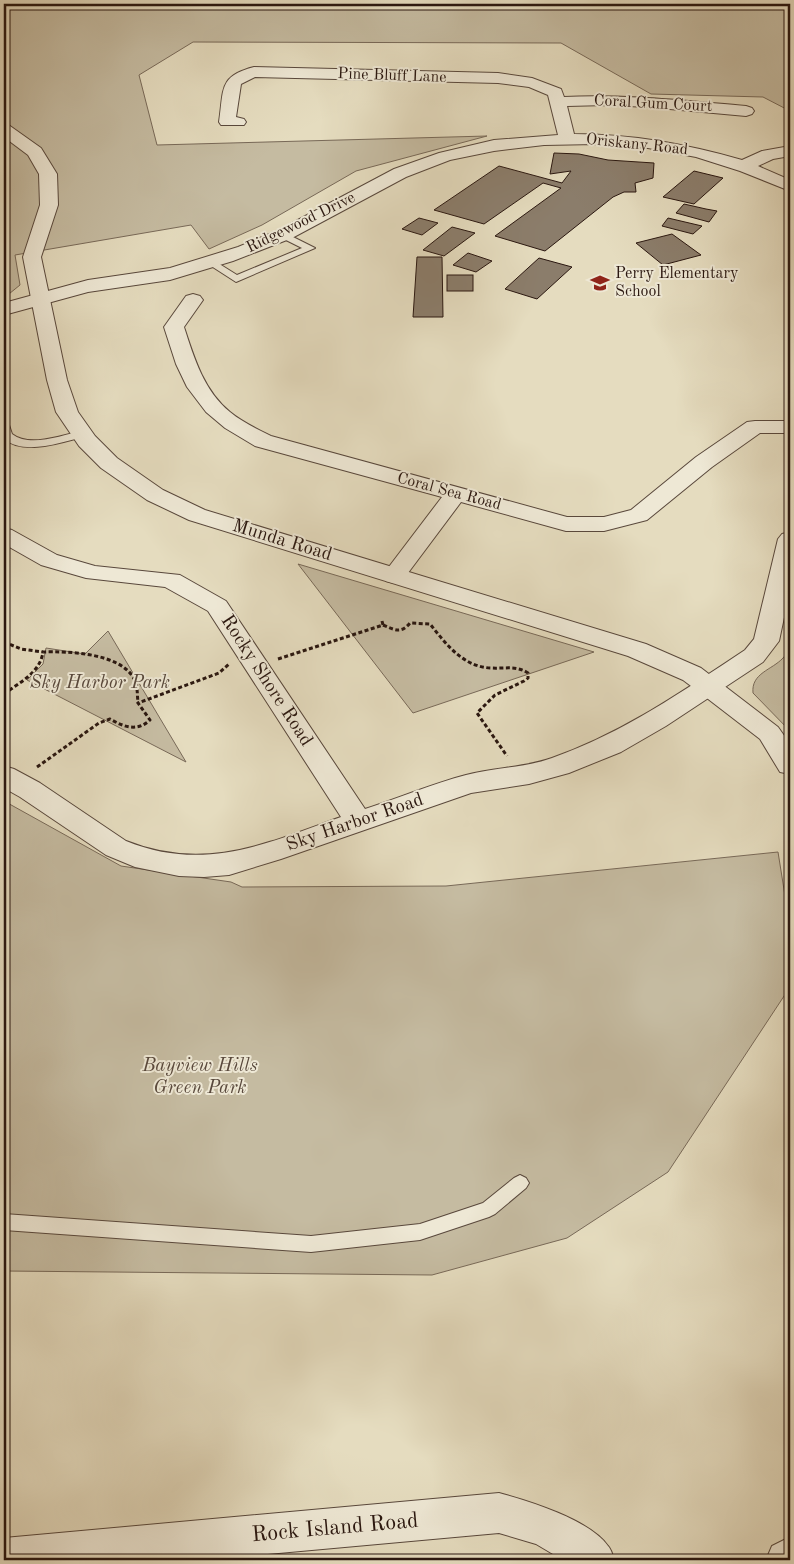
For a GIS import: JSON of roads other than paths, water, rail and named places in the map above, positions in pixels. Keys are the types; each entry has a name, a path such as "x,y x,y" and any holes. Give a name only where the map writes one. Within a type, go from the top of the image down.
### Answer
{"street":[{"name":"Pine Bluff Lane","path":"238,122 227,122 232,82 241,76 254,72 510,80 532,83 555,92 559,102"},
{"name":"Coral Gum Court","path":"559,102 607,100 746,110"},
{"path":"559,102 566,139"},
{"name":"Munda Road","path":"4,129 35,152 48,174 50,205 32,257 57,380 67,412 82,434 109,463 155,495 197,515 637,650 692,674 769,733 790,765"},
{"name":"Oriskany Road","path":"566,139 662,145 705,154 744,166 790,186"},
{"name":"Ridgewood Drive","path":"4,309 41,297 88,286 170,274 245,251 283,235 401,173 450,155 478,148 525,141 566,139"},
{"path":"744,166 759,158 790,151"},
{"name":"Coral Sea Road","path":"194,300 174,327 186,366 205,400 224,418 263,441 566,524 604,524 639,515 704,462 755,428 790,427"},
{"path":"394,576 456,494"},
{"name":"Rocky Shore Road","path":"4,535 49,560 94,573 171,580 217,606 359,822"},
{"path":"708,686 754,656 766,641 789,548"},
{"name":"Sky Harbor Road","path":"4,776 30,790 116,848 154,861 179,865 229,864 271,852 468,784 529,774 559,766 611,745 657,720 708,686"},
{"name":"Rock Island Road","path":"4,1558 499,1514 547,1528 568,1539 594,1560"},
{"path":"786,1560 790,1557"}],"lane":[{"path":"210,262 236,279 310,248 283,235"},
{"path":"4,427 7,435 16,442 48,441 82,434"},
{"path":"4,1222 311,1244 420,1232 489,1209 520,1183"}],"place":[{"name":"Perry Elementary School","path":"600,283"}],"park label":[{"name":"Sky Harbor Park","path":"100,683"},
{"name":"Bayview Hills Green Park","path":"200,1077"}]}
